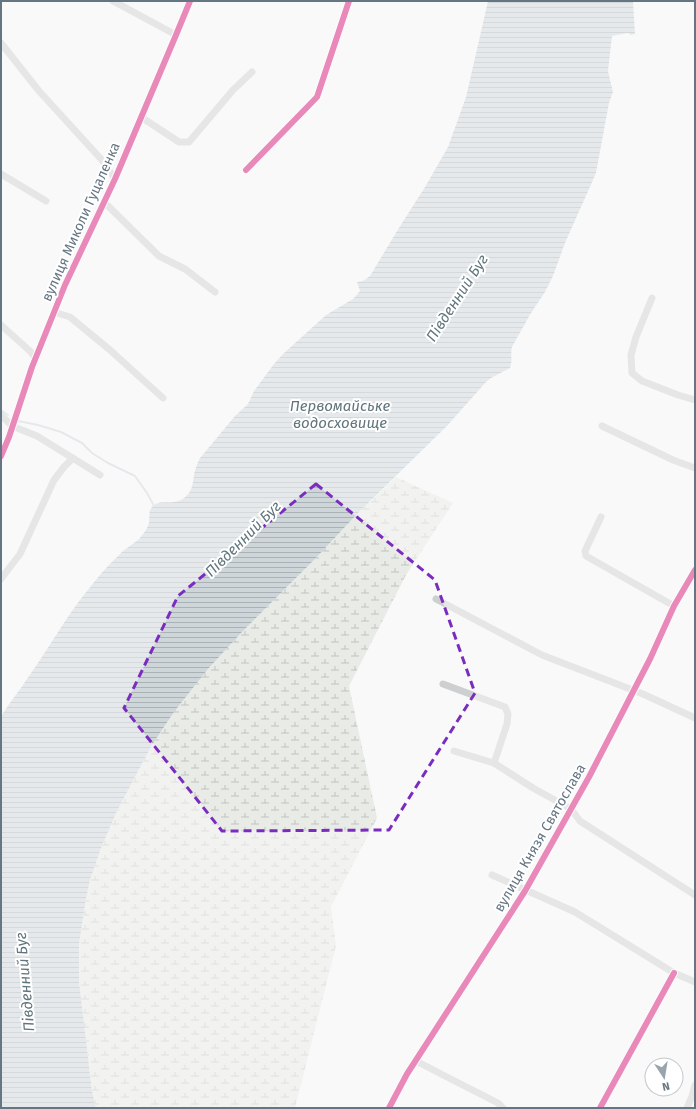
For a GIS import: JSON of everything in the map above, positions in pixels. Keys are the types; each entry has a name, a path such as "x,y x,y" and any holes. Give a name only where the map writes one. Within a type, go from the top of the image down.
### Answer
{"street":[{"path":"113,1 176,35"},
{"name":"вулиця Миколи Гуцаленка","path":"1,456 35,358 65,285 115,179 190,1"},
{"path":"246,170 317,97 349,1"},
{"path":"1,43 39,91 101,160 115,179"},
{"path":"141,117 179,142 189,142 232,90 252,72"},
{"path":"1,174 46,201"},
{"path":"104,202 159,256 185,269 215,292"},
{"path":"652,298 636,337 631,355 632,373 642,381 695,400"},
{"path":"54,312 70,317 110,350 163,398"},
{"path":"1,325 31,352 35,358"},
{"path":"1,415 12,426 37,436 100,475"},
{"path":"602,426 674,460 695,468"},
{"path":"1,579 20,554 54,480 73,458"},
{"path":"600,517 585,551 586,556 674,606"},
{"name":"вулиця Князя Святослава","path":"389,1108 407,1074 525,891 589,777 650,659 674,606 695,568"},
{"path":"436,599 542,655 634,690 695,718"},
{"path":"443,684 505,707 508,714 507,724 494,764"},
{"path":"454,752 494,764 571,809 580,821 695,894"},
{"path":"492,875 575,912 674,973 695,982"},
{"path":"600,1108 674,973"},
{"path":"416,1060 498,1103 504,1108"},
{"path":"687,1108 695,1085"}],"highlighted area":[{"path":"316,484 435,580 475,693 389,830 222,831 124,708 178,596"}],"green space":[{"path":"396,477 453,503 406,575 349,686 377,818 331,907 336,946 295,1108 96,1108 92,1091 79,982 79,944 90,880 101,848 117,811 152,745 174,712 208,669 359,512"}],"water":[{"name":"Первомайське водосховище","path":"488,1 633,1 635,34 631,35 628,33 612,36 608,71 613,92 609,103 596,173 565,243 553,276 512,347 510,368 486,382 447,426 359,512 315,559 242,632 208,669 174,712 152,745 117,811 101,848 90,880 79,944 79,982 92,1091 96,1108 1,1108 1,716 71,612 91,586 110,563 140,538 147,528 152,507 160,503 179,501 189,493 200,458 235,416 248,404 254,391 274,364 326,315 353,299 360,291 357,282 363,281 370,276 448,147 466,97"}],"waterway":[{"path":"1,410 8,415"},
{"path":"18,421 61,432 82,443 92,453 108,463 135,476 154,506"}],"cycle path":[{"path":"1,456 9,437 32,367 65,285 115,179 190,1"},
{"path":"246,170 317,97 349,1"},
{"path":"389,1108 407,1074 525,891 589,777 650,659 674,606 695,570"},
{"path":"600,1108 674,973"}],"water label":[{"name":"Південний Буг","path":"457,298"},
{"name":"Південний Буг","path":"243,539"},
{"name":"Південний Буг","path":"25,982"}]}
